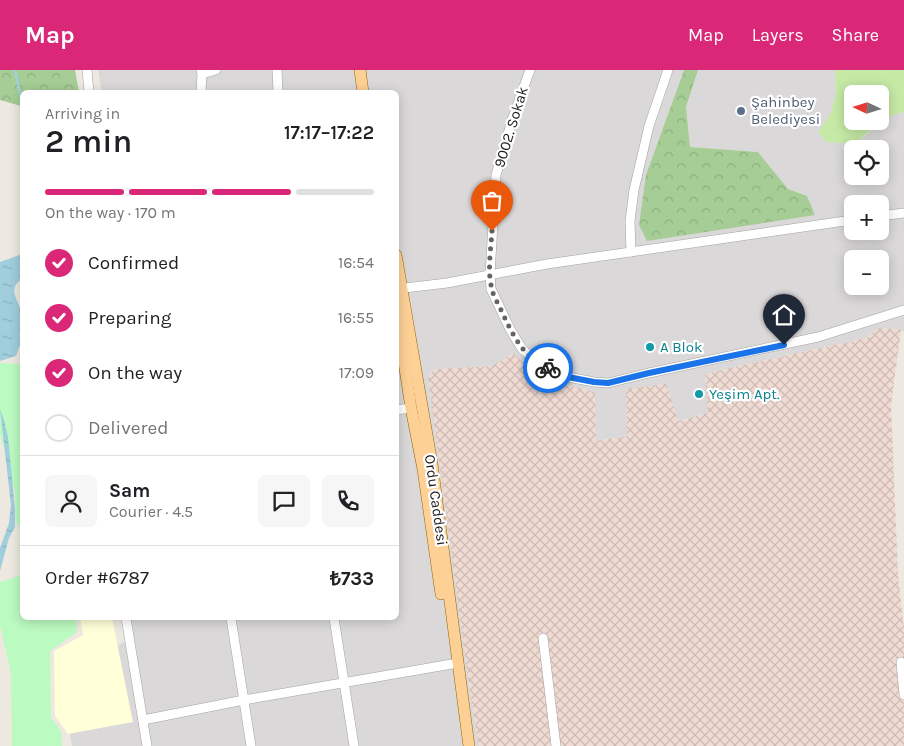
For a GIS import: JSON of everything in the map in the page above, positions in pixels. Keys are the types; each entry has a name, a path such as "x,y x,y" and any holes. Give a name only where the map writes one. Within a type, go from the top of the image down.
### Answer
{"main road":[{"path":"360,70 364,90"},
{"path":"367,70 370,90"},
{"name":"Ordu Caddesi","path":"399,288 432,464 469,746"},
{"name":"Ordu Caddesi","path":"399,329 423,470 464,746"}],"street":[{"path":"87,70 89,90"},
{"path":"201,90 202,72 216,70"},
{"path":"277,70 278,90"},
{"name":"9002. Sokak","path":"530,70 513,116 496,175 490,274 492,289 510,328 522,349 542,365 568,377 608,383 818,337 904,310"},
{"path":"631,252 630,221 634,190 649,126 668,70"},
{"path":"889,215 904,213"},
{"path":"399,288 446,283 490,274 631,252 844,221"},
{"path":"399,410 411,408"},
{"path":"126,620 147,746"},
{"path":"231,620 251,746"},
{"path":"334,620 354,746"},
{"path":"543,638 556,746"},
{"path":"901,662 904,695"},
{"path":"143,720 244,700 452,664"}],"shaded area":[{"path":"98,70 684,70 646,175 807,196 788,189 758,152 690,147 686,107 698,70 835,70 836,94 830,115 818,132 844,140 844,185 889,185 889,140 860,140 872,130 889,130 889,118 904,112 904,332 901,330 879,328 867,338 705,375 709,413 677,421 626,390 627,436 596,441 594,393 584,389 541,380 513,353 492,366 435,369 469,685 479,746 72,746 61,674 130,639 128,620 399,620 399,90 102,90"},
{"path":"879,328 901,330 891,405 898,575 904,628 904,746 479,746 469,685 428,377 435,369 492,366 513,353 541,380 595,393 596,441 627,436 626,389 666,384 678,421 708,413 705,375 867,338"},
{"path":"80,620 112,620 133,722 68,734 55,716 54,651 83,635"}],"green space":[{"path":"0,70 75,70 79,90 20,90 20,106 0,100"},
{"path":"684,70 698,70 686,107 690,147 758,152 788,189 807,196 815,215 647,241 639,225 646,175"},
{"path":"835,70 904,70 904,112 889,118 889,85 844,85 844,130 871,130 860,140 844,140 844,143 827,142 818,132 830,115 836,94"},
{"path":"0,363 20,364 20,528 16,522 15,492 0,433"},
{"path":"20,576 20,620 76,620 77,632 50,651 51,718 61,731 62,746 12,746 11,673 0,625 0,582"}],"water":[{"path":"20,255 20,281 14,291 20,307 20,346 16,356 0,361 0,262"},
{"path":"0,409 8,437 15,527 9,538 0,571 0,548 9,523 11,505"}],"waterway":[{"path":"15,70 20,94"}],"way so far":[{"path":"492,231 490,274 492,289 522,349 548,368"}],"place":[{"name":"Şahinbey Belediyesi","path":"741,111"},
{"name":"A Blok","path":"650,347"},
{"name":"Yeşim Apt.","path":"699,394"}],"route":[{"path":"548,368 568,377 608,383 784,345"}]}
